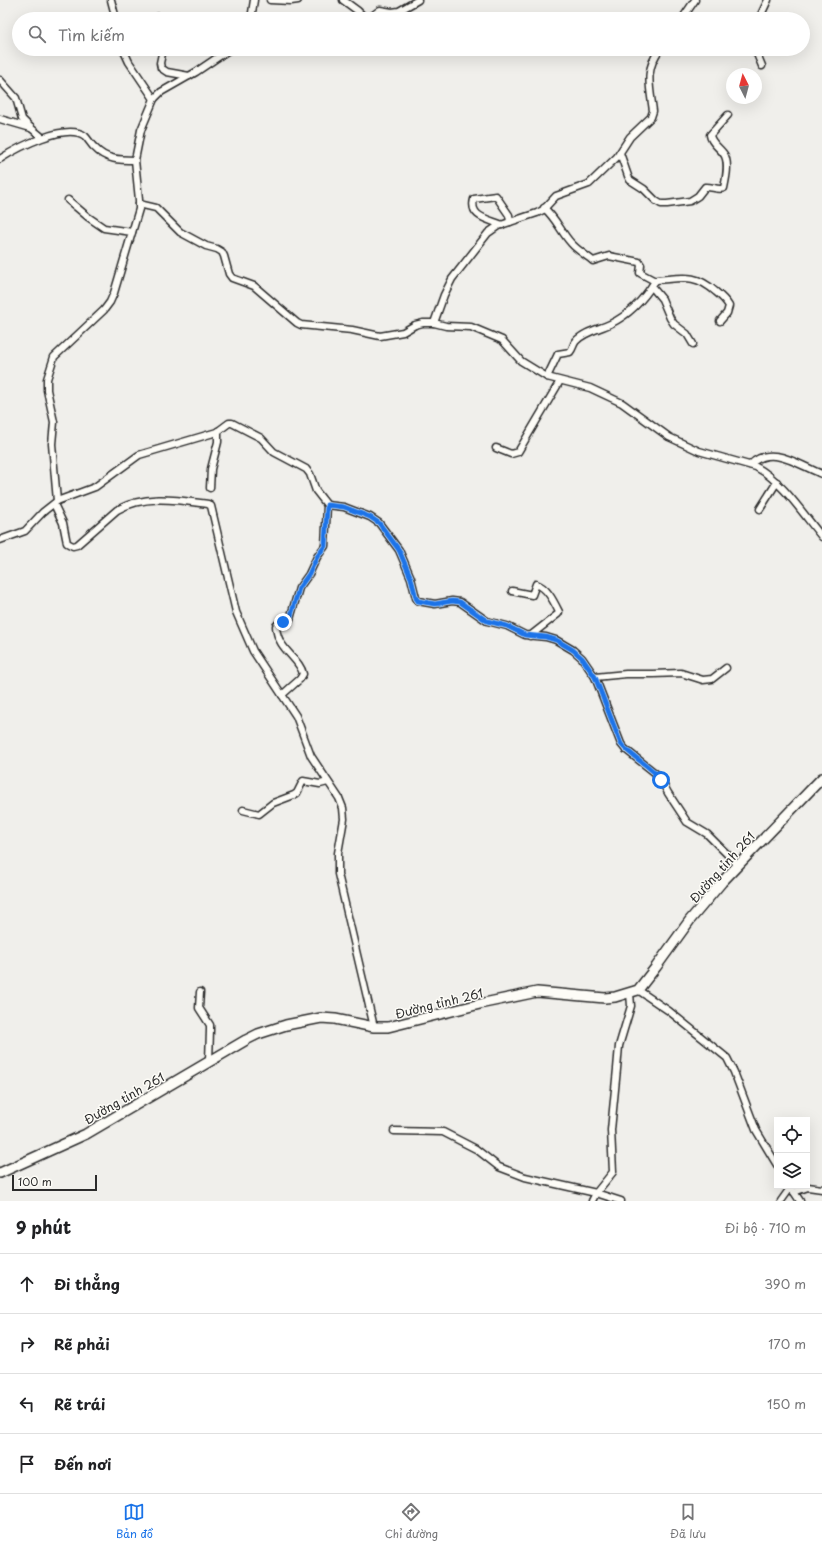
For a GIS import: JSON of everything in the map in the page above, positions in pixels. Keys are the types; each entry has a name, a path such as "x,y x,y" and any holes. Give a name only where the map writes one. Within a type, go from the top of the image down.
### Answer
{"main road":[{"name":"Đường tỉnh 261","path":"0,1173 86,1134 209,1061 252,1037 275,1028 328,1018 374,1027 396,1026 477,1004 537,992 599,998 615,997 634,991 656,968 690,920 738,865 822,778"}],"street":[{"path":"111,0 114,12"},
{"path":"252,12 254,0"},
{"path":"270,0 298,0"},
{"path":"343,0 359,12"},
{"path":"377,12 380,10 392,12 399,11 418,0"},
{"path":"687,12 695,0"},
{"path":"762,12 768,0"},
{"path":"126,56 154,99"},
{"path":"162,56 160,63 161,68 167,72 189,76"},
{"path":"219,56 161,92 154,99 141,130 135,160 139,204 132,232 110,302 99,315 55,356 47,379 47,390 54,422 52,444 56,503 68,542 73,546 77,545 117,510 145,500 162,499 208,504 211,506 236,612 253,651 296,716 315,762 343,808 344,819 338,853 338,874 374,1027"},
{"path":"434,323 444,295 452,279 488,233 502,225 537,213 556,196 589,184 620,153 630,137 653,114 649,71 655,56"},
{"path":"758,56 762,66"},
{"path":"0,80 16,98 22,119 42,137"},
{"path":"620,153 630,180 644,189 656,201 661,204 690,201 698,196 705,187 724,188 727,172 726,160 723,153 711,140 710,135 728,115"},
{"path":"0,119 23,124 31,128"},
{"path":"0,159 14,150 42,137 68,133 85,136 98,151 110,158 135,160"},
{"path":"502,225 474,212 474,199 496,196 509,215 510,222"},
{"path":"68,200 104,228 132,232"},
{"path":"139,204 156,208 180,232 206,246 222,252 229,274 232,278 254,286 301,325 352,330 380,336 403,332 419,323 471,327 502,340 521,360 547,377 590,388 622,403 669,436 699,451 750,465 764,471 776,482 822,537"},
{"path":"544,208 553,217 572,244 593,261 609,256 639,262 641,265 640,273 653,284 662,299 670,318 674,324 687,334 693,344"},
{"path":"547,377 558,354 570,352 578,339 599,328 611,324 632,309 643,300 653,284 688,278 703,282 719,295 729,306 727,313 720,321"},
{"path":"496,448 510,454 518,452 560,380"},
{"path":"0,540 25,531 39,516 56,503 95,487 139,455 218,431 229,423 232,423 261,438 274,452 308,471 316,491 327,505 325,546 299,588 290,619 279,623 276,626 281,645 301,669 303,674 300,679 282,695"},
{"path":"210,488 211,469 218,442 218,431"},
{"path":"750,465 758,458 774,456 795,461 822,474"},
{"path":"760,509 776,482"},
{"path":"327,505 344,507 370,517 379,523 399,550 411,578 418,601 435,604 452,601 460,602 487,621 507,626 530,636 546,637 564,644 582,658 595,677 621,744 625,749 659,776 668,794 687,822 707,834 738,865"},
{"path":"512,591 532,595 537,584 548,592 559,612 530,636"},
{"path":"595,677 626,674 681,673 703,680 712,679 726,668"},
{"path":"243,810 256,815 273,803 297,793 303,781 320,784 328,782"},
{"path":"592,1201 596,1193 610,1178 613,1172 611,1130 619,1046 634,991 669,1011 726,1058 734,1072 756,1130 774,1159"},
{"path":"200,992 199,1008 210,1025 209,1061"},
{"path":"394,1131 443,1132 476,1149 500,1167 532,1179 596,1193 621,1201"},
{"path":"810,1187 822,1189"},
{"path":"781,1201 791,1189"},
{"path":"793,1189 800,1201"}],"route":[{"path":"283,622 290,619 299,588 311,571 318,554 325,546 328,516 327,505 344,507 356,513 370,517 379,523 399,550 411,578 418,601 435,604 452,601 460,602 487,621 507,626 525,635 546,637 556,640 573,650 582,658 595,677 621,744 625,749 655,772 661,780"}]}
